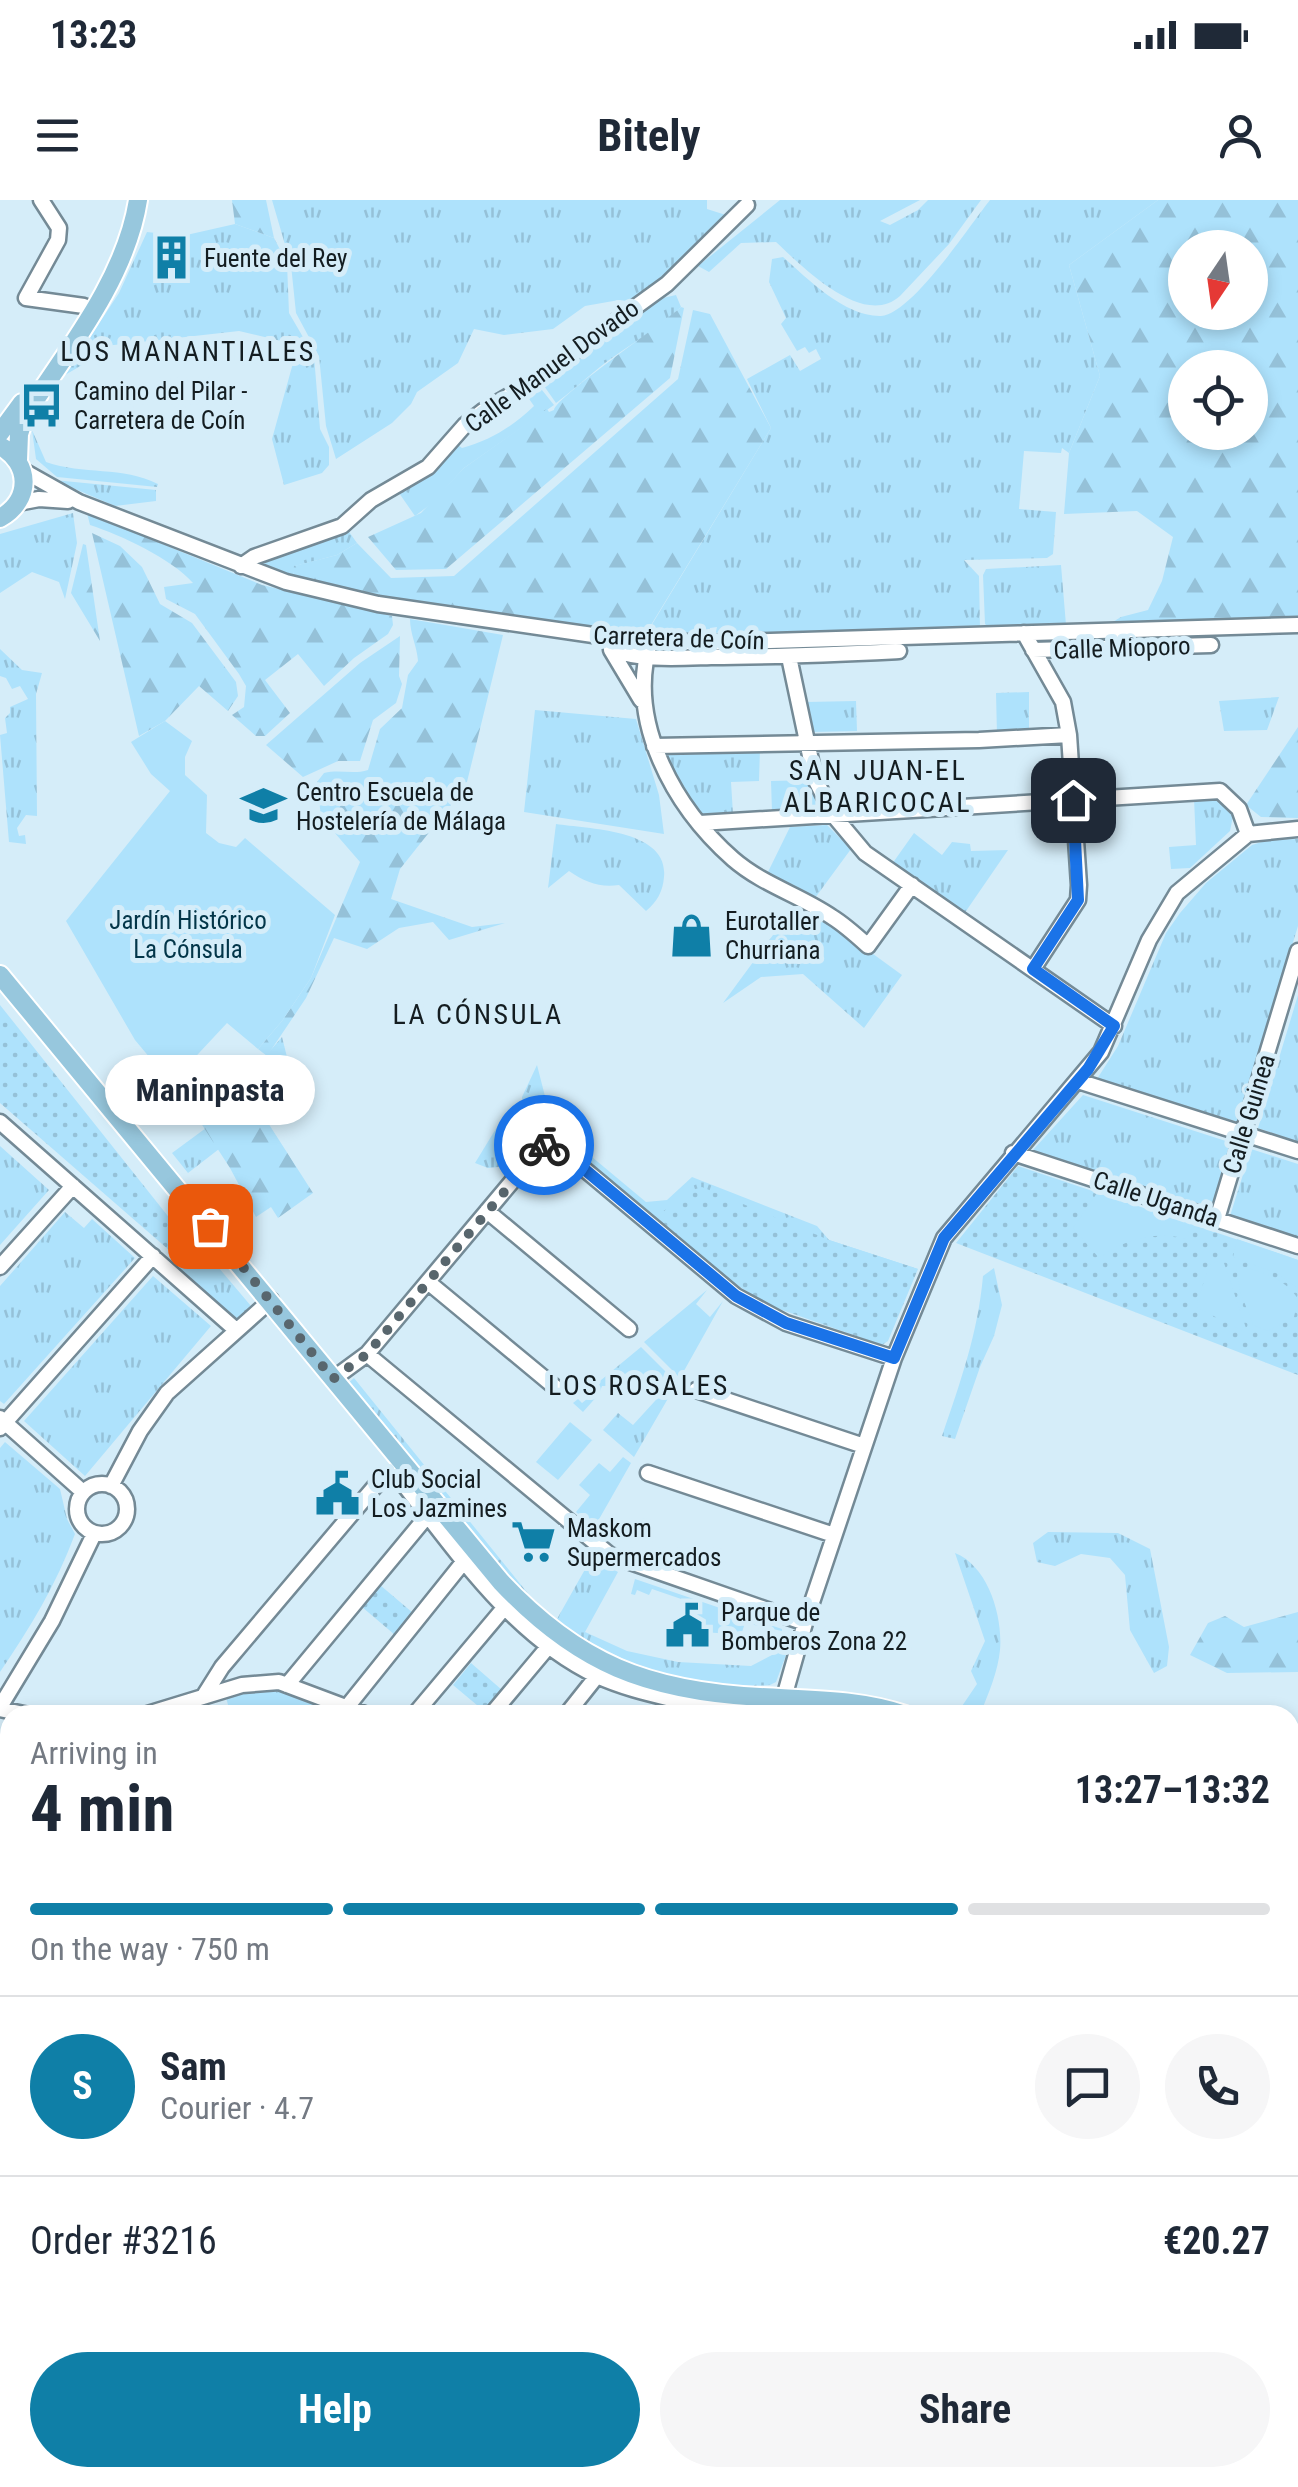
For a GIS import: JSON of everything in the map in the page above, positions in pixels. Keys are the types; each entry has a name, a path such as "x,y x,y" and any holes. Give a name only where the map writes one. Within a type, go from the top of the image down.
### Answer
{"main road":[{"path":"0,433 108,266 119,239 126,200"},
{"path":"0,518 18,504 24,487 19,434 25,415 118,270 133,229 138,200"},
{"path":"0,446 20,465"},
{"path":"0,975 532,1615 568,1643 608,1665 650,1681 759,1697 778,1705"},
{"path":"789,1705 832,1700 856,1705"}],"street":[{"path":"41,200 60,228 58,240 26,298 84,306"},
{"name":"Calle Manuel Dovado","path":"240,566 254,557 342,526 371,500 428,468 474,418 531,383 666,284 747,205"},
{"name":"Carretera de Coín","path":"20,465 79,502 286,582 378,604 593,636 746,642 1298,624"},
{"name":"Carretera de Coín","path":"18,504 39,499 79,502"},
{"path":"1024,634 1063,702 1069,735 1078,900 1033,969"},
{"path":"593,636 611,649 646,710"},
{"path":"651,640 643,672 654,746 672,783 700,824 745,868 832,916 868,946 912,885"},
{"name":"Calle Mioporo","path":"1033,650 1211,644"},
{"name":"Carretera de Coín","path":"611,649 646,656 789,657 898,650"},
{"path":"789,657 815,779 834,816 865,853 1114,1026"},
{"path":"654,746 1069,735"},
{"path":"700,824 1220,792 1239,809 1248,834"},
{"path":"780,1705 804,1623 894,1358 944,1238 1102,1052 1149,940 1177,893 1248,834 1298,830"},
{"name":"Calle Guinea","path":"1217,1219 1298,951"},
{"path":"1078,1081 1298,1151"},
{"path":"0,1122 236,1330"},
{"path":"333,1379 367,1354 541,1146 548,1143 747,1303 786,1323 894,1358"},
{"name":"Calle Uganda","path":"1013,1153 1298,1246"},
{"path":"0,1267 73,1186"},
{"path":"487,1211 629,1330"},
{"path":"84,1492 2,1423 153,1256"},
{"path":"428,1282 556,1388"},
{"path":"110,1486 140,1431 167,1394 270,1300"},
{"path":"367,1354 610,1555 804,1623"},
{"path":"696,1390 864,1446"},
{"path":"648,1473 834,1535"},
{"path":"205,1694 235,1652 389,1474 397,1476 504,1608 548,1647 598,1676 635,1690 714,1705"},
{"path":"96,1485 110,1486 124,1496 127,1514 111,1533 94,1534 80,1523 76,1507 84,1492 96,1485"},
{"path":"288,1684 428,1515"},
{"path":"2,1705 52,1621 94,1534"},
{"path":"349,1705 465,1560"},
{"path":"422,1705 504,1608"},
{"path":"499,1705 548,1647"},
{"path":"574,1705 598,1676"},
{"path":"178,1705 242,1685 288,1684 342,1705"},
{"path":"747,1705 759,1697"}],"green space":[{"path":"232,200 266,200 274,238 235,224"},
{"path":"272,200 707,200 707,209 729,216 684,261 634,302 619,300 585,306 553,329 504,335 474,329 458,363 417,392 392,423 336,459 326,426 319,356 296,313 291,265"},
{"path":"780,200 920,200 880,221 890,225 928,200 981,200 949,244 900,296 885,304 869,305 834,291 776,242 741,243 709,272 698,266"},
{"path":"990,200 1158,200 1069,265 1100,376 1069,453 1062,448 1061,453 1024,451 1019,509 1056,512 1053,554 1047,558 964,560 979,576 980,628 715,636 717,627 710,628 708,636 654,633 651,626 771,428 747,379 790,355 800,371 821,359 816,349 809,353 805,347 797,351 781,324 786,318 769,282 772,259 783,257 841,304 867,315 881,316 908,301 924,285"},
{"path":"1158,200 1298,200 1298,619 1111,623 1148,610 1162,581 1173,537 1137,511 1064,514 1069,453 1100,376 1069,265"},
{"path":"235,224 274,238 287,263 289,313 314,356 320,429 329,447 329,465 322,473 284,485 272,439 298,345 239,331 105,346 94,358 65,375 119,293 147,232 182,236"},
{"path":"676,295 681,307 556,403 542,383 654,300"},
{"path":"684,308 670,378 446,569 396,570 368,537 421,513 464,468 547,409 554,410 572,391"},
{"path":"693,310 710,314 771,428 651,625 660,627 654,633 427,604 293,576 294,566 337,555 357,543 391,578 454,576 678,379"},
{"path":"538,385 554,405 464,468 415,516 399,493 432,473 458,445 462,448 482,441 518,420 534,406 525,393"},
{"path":"32,430 46,462 145,478 157,487 57,477 36,459"},
{"path":"54,480 156,490 156,501 115,506"},
{"path":"73,513 77,543 65,599 59,582 32,572 0,593 0,534"},
{"path":"87,513 262,585 392,616 393,625 388,634 324,686 298,654 265,680 290,713 265,736 256,736 232,715 244,707 246,686 239,674 195,614 166,599 164,587 193,583 145,549 90,525"},
{"path":"347,529 357,543 337,555 295,566 293,576 256,563 256,560"},
{"path":"92,533 120,546 142,567 160,604 192,623 236,682 238,696 228,711 199,686 165,721 139,736"},
{"path":"83,544 86,545 100,641 71,593"},
{"path":"1061,565 1066,625 989,628 985,624 986,569"},
{"path":"410,619 503,635 466,786 400,869 391,899 472,927 505,923 449,940 433,922 399,928 367,949 334,938 306,998 267,1056 258,1049 311,978 360,862 321,817 317,782 324,773 368,770 380,729 402,708 408,675 418,661"},
{"path":"400,636 402,684 396,703 373,720 360,761 338,761 303,777 266,745 360,663"},
{"path":"0,649 22,670 42,673 36,694 37,816 26,815 17,828 19,836 25,835 26,844 9,842 0,735 7,733 5,718 10,707 28,699 20,686 12,689 6,678 0,676"},
{"path":"1029,692 1029,732 997,735 996,693"},
{"path":"1279,697 1267,730 1224,731 1219,701"},
{"path":"856,701 857,731 812,732 806,702"},
{"path":"535,710 636,719 659,795 664,834 524,812"},
{"name":"Jardín Histórico La Cónsula","path":"165,721 192,741 185,757 185,775 207,795 206,833 219,843 236,847 245,838 335,915 311,978 258,1049 227,1023 171,1083 135,1040 66,921 170,791 151,774 131,742"},
{"path":"1298,727 1298,818 1261,817 1246,805"},
{"path":"760,749 759,781 731,782 733,814 701,814 667,756 670,751"},
{"path":"808,780 817,803 815,809 772,812 771,781"},
{"path":"1216,797 1228,804 1233,816 1230,831 1190,868 1171,869 1169,847 1196,845 1194,798"},
{"path":"556,824 624,834 654,849 662,861 664,877 653,904 646,911 619,885 593,883 569,871 548,888"},
{"path":"827,825 851,849 815,898 767,874 790,827"},
{"path":"914,833 942,855 952,842 970,844 971,851 1008,850 964,914 892,864"},
{"path":"1298,839 1298,926 1238,1122 1097,1079 1118,1046 1166,933 1180,913 1206,883 1252,845"},
{"path":"795,905 825,919 902,975 864,1028 803,974 761,977 723,1003"},
{"path":"1298,995 1298,1142 1258,1128"},
{"path":"0,1005 175,1225 202,1248 185,1264 0,1103"},
{"path":"282,1037 289,1065 257,1104 243,1082"},
{"path":"537,1065 547,1104 562,1132 646,1202 667,1200 692,1177 817,1226 829,1240 918,1269 726,1276 557,1139 547,1135 537,1140 516,1165 488,1168 475,1163 500,1122 512,1130 520,1120 524,1123 522,1097"},
{"path":"236,1073 313,1193 278,1218 271,1207 256,1217 195,1114"},
{"path":"1083,1095 1232,1143 1213,1206 1207,1209 1033,1150"},
{"path":"206,1128 219,1149 188,1173 172,1153"},
{"path":"0,1146 49,1190 0,1245"},
{"path":"1251,1149 1298,1164 1298,1238 1230,1216"},
{"path":"1018,1166 1298,1260 1298,1375 956,1243"},
{"path":"702,1187 829,1240 918,1269 888,1341 882,1345 765,1304 730,1280 657,1218 683,1193"},
{"path":"1097,1193 1190,1223 1188,1239 1141,1238 1099,1258 1073,1228"},
{"path":"65,1212 84,1228 92,1219 135,1258 4,1404 0,1401 0,1286"},
{"path":"1237,1239 1298,1260 1298,1288 1276,1273 1233,1257"},
{"path":"202,1248 251,1306 236,1321 178,1270"},
{"path":"1223,1260 1246,1328 1243,1331 1196,1307 1209,1265"},
{"path":"1236,1265 1279,1280 1293,1292 1298,1299 1294,1317 1268,1331 1253,1325 1240,1291"},
{"path":"994,1268 1002,1305 994,1336 955,1439 942,1436 973,1338 983,1276"},
{"path":"153,1276 211,1326 85,1476 24,1421"},
{"path":"707,1290 696,1304 710,1317 723,1301 680,1378 644,1342"},
{"path":"641,1347 677,1383 634,1457 603,1430 618,1413 633,1425 665,1390 647,1373 627,1393 620,1387 613,1394 610,1386 602,1386 583,1412 573,1403 578,1399 582,1403 592,1395 589,1390"},
{"path":"354,1378 538,1606 557,1619 592,1557 618,1572 585,1632 627,1651 678,1662 751,1666 772,1655 777,1643 789,1647 776,1682 737,1687 686,1680 639,1667 536,1610 346,1385"},
{"path":"570,1422 592,1440 558,1480 536,1462"},
{"path":"5,1442 60,1489 75,1534 42,1606 0,1672 0,1448"},
{"path":"623,1457 631,1463 594,1528 576,1512 590,1495 579,1485 599,1463 610,1472"},
{"path":"1048,1532 1118,1533 1150,1549 1169,1647 1167,1666 1154,1673 1130,1630 1125,1575 1110,1558 1081,1554 1055,1566 1037,1562 1033,1543"},
{"path":"955,1553 985,1580 996,1608 1000,1637 999,1658 984,1705 963,1705 977,1684 971,1671 985,1641"},
{"path":"635,1579 782,1631 745,1623 742,1632 730,1634 678,1630 687,1601 652,1589 649,1595 637,1590 635,1595 631,1594"},
{"path":"380,1585 413,1613 395,1635 362,1607"},
{"path":"1298,1612 1298,1672 1227,1673 1190,1655 1208,1623 1225,1616 1244,1627"},
{"path":"471,1663 502,1690 489,1705 477,1705 453,1685"},
{"path":"277,1689 317,1705 228,1705 226,1697"}],"way so far":[{"path":"210,1226 333,1379 367,1354 544,1145"}],"place":[{"name":"Fuente del Rey","path":"171,258"},
{"name":"Camino del Pilar - Carretera de Coín","path":"41,405"},
{"name":"Centro Escuela de Hostelería de Málaga","path":"263,806"},
{"name":"Eurotaller Churriana","path":"692,935"},
{"name":"Maninpasta","path":"210,1226"},
{"name":"Club Social Los Jazmines","path":"338,1493"},
{"name":"Maskom Supermercados","path":"534,1542"},
{"name":"Parque de Bomberos Zona 22","path":"688,1626"}],"district":[{"name":"LOS MANANTIALES","path":"188,351"},
{"name":"SAN JUAN-EL ALBARICOCAL","path":"878,786"},
{"name":"LA CÓNSULA","path":"478,1014"},
{"name":"LOS ROSALES","path":"639,1385"}],"route":[{"path":"544,1145 559,1148 736,1296 758,1310 894,1358 944,1238 1102,1052 1114,1026 1033,969 1078,900 1073,800"}]}
